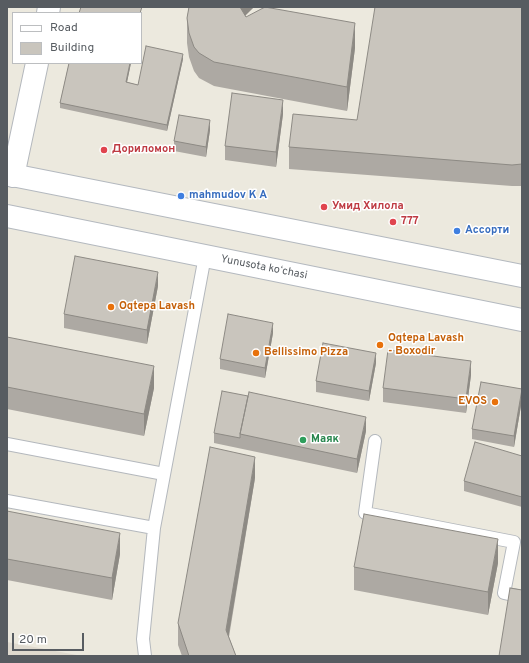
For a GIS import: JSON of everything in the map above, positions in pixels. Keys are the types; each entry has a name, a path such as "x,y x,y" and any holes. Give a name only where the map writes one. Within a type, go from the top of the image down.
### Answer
{"main road":[{"path":"37,64 10,175 522,276"},
{"name":"Yunusota koʻchasi","path":"7,216 522,320"}],"lane":[{"path":"145,656 143,638 154,528 205,256"},
{"path":"375,441 365,513 514,542 504,593 522,597"},
{"path":"7,444 164,474"},
{"path":"7,501 154,528"}],"shaded area":[{"path":"7,642 82,656 7,656"}],"building":[{"path":"81,7 142,7 140,12 79,12"},
{"path":"189,7 240,7 246,17 265,7 355,23 347,87 214,62 199,53 194,47 189,33 187,18"},
{"path":"375,7 522,7 522,164 512,165 289,147 293,114 357,120"},
{"path":"146,46 183,54 167,125 60,103 69,64 130,64 126,82 138,85"},
{"path":"232,93 283,100 276,152 225,146"},
{"path":"179,115 210,120 206,147 174,141"},
{"name":"Oqtepa Lavash","path":"75,256 158,272 147,330 64,314"},
{"path":"228,314 273,323 265,368 220,359"},
{"path":"7,337 154,366 144,414 7,387"},
{"path":"323,343 376,353 369,391 316,381"},
{"path":"388,350 471,361 466,399 383,388"},
{"path":"481,382 522,389 514,436 472,429"},
{"path":"222,391 248,396 240,438 214,433"},
{"name":"Маяк","path":"249,392 366,417 357,459 240,434"},
{"path":"475,442 522,456 522,497 464,481"},
{"path":"210,447 255,457 226,630 236,656 189,656 178,623"},
{"path":"7,511 120,533 112,578 7,559"},
{"path":"364,514 498,539 488,592 354,567"},
{"path":"510,588 522,590 522,656 499,656"}],"place":[{"name":"Дориломон","path":"104,150"},
{"name":"mahmudov K A","path":"181,196"},
{"name":"Умид Хилола","path":"324,207"},
{"name":"777","path":"393,222"},
{"name":"Ассорти","path":"457,231"},
{"name":"Oqtepa Lavash","path":"111,307"},
{"name":"Oqtepa Lavash - Boxodir","path":"380,345"},
{"name":"Bellissimo Pizza","path":"256,353"},
{"name":"EVOS","path":"495,402"},
{"name":"Маяк","path":"303,440"}]}
